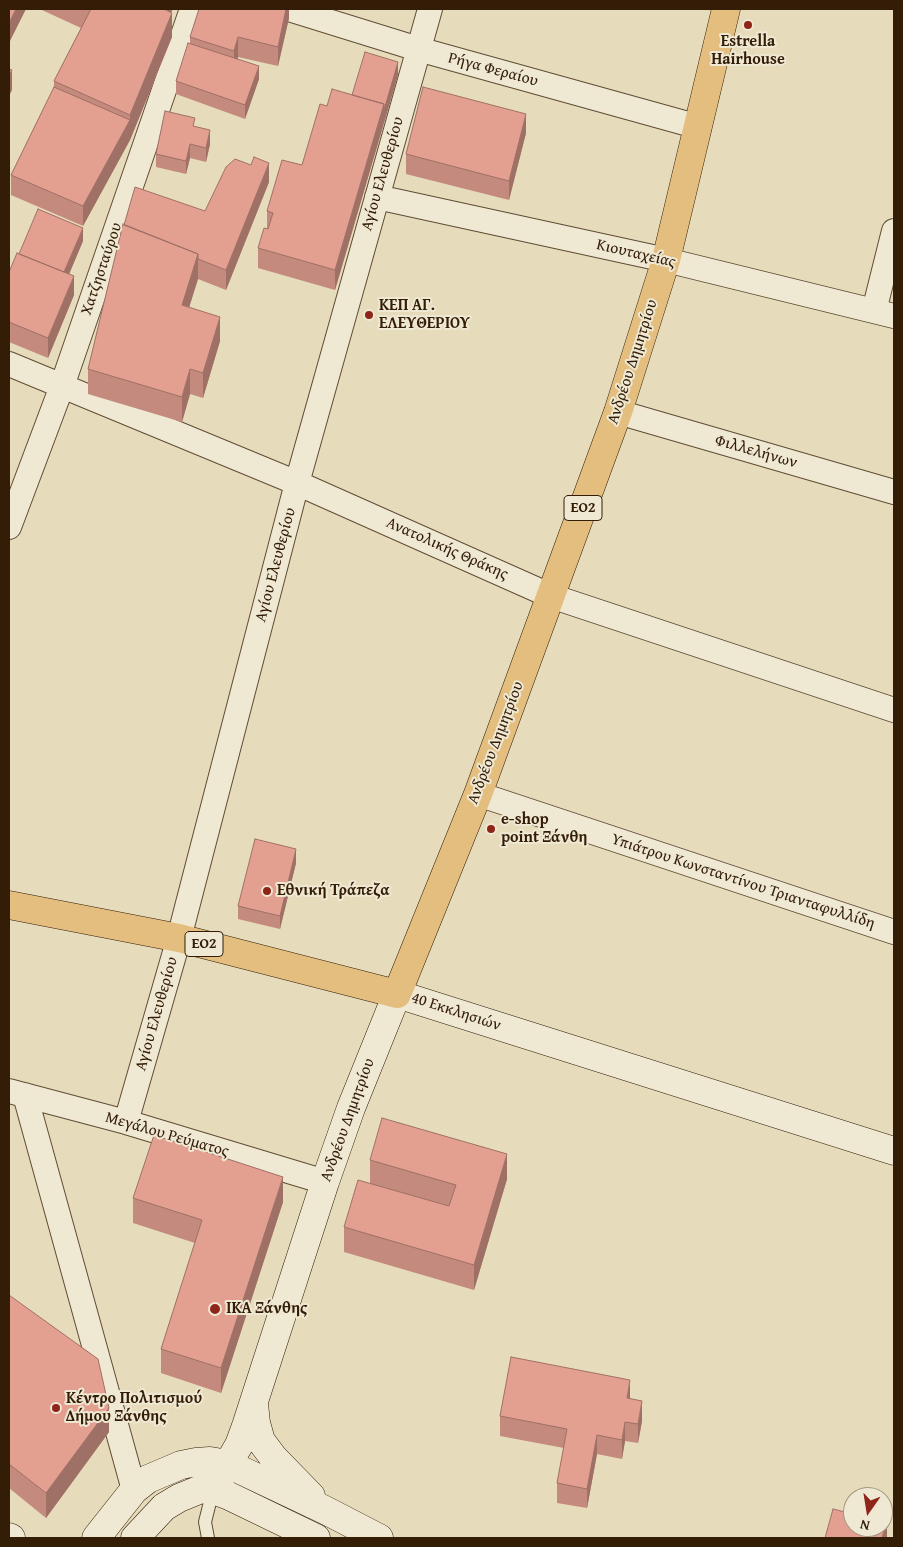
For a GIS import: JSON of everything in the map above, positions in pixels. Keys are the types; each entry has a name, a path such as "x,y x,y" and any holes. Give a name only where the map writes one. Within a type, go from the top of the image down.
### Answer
{"main road":[{"name":"Ανδρέου Δημητρίου","path":"397,994 478,794 618,412 666,260 726,9"},
{"name":"40 Εκκλησιών","path":"9,905 179,938 397,994"}],"street":[{"name":"Χατζησταύρου","path":"9,527 62,386 192,9"},
{"name":"Ρήγα Φεραίου","path":"289,9 418,50 699,127"},
{"name":"Αγίου Ελευθερίου","path":"126,1122 179,938 297,483 430,9"},
{"name":"Κιουταχείας","path":"377,197 666,260 884,314"},
{"path":"884,314 894,231"},
{"name":"Ανατολικής Θράκης","path":"9,364 297,483 551,596 894,710"},
{"name":"Φιλλελήνων","path":"618,412 894,492"},
{"name":"Υπιάτρου Κωνσταντίνου Τριανταφυλλίδη","path":"478,794 894,932"},
{"name":"40 Εκκλησιών","path":"397,994 894,1151"},
{"name":"Ανδρέου Δημητρίου","path":"213,1490 239,1445 325,1182 351,1108 397,994"},
{"path":"17,1093 134,1490"},
{"name":"Μεγάλου Ρεύματος","path":"17,1093 126,1122 325,1182"},
{"path":"254,1400 256,1423 261,1441 273,1457 326,1510 346,1538"},
{"path":"96,1538 134,1490 148,1479 181,1465 210,1461 228,1464 326,1510 379,1538"},
{"path":"135,1538 155,1516 178,1498 201,1489 213,1490 280,1529 316,1538"}],"lane":[{"path":"208,1538 205,1522 213,1490"}],"building":[{"path":"9,9 16,9 9,23"},
{"path":"91,9 164,9 172,13 130,115 54,81"},
{"path":"199,9 286,9 278,47 238,37 234,51 190,37"},
{"path":"188,43 259,66 245,105 176,81"},
{"path":"365,52 398,62 384,110 384,104 352,95"},
{"path":"54,87 130,120 83,206 11,175"},
{"path":"423,87 526,114 509,181 406,154"},
{"path":"332,89 384,104 335,270 258,248 264,228 268,229 273,213 267,211 282,160 302,165 320,104 327,106"},
{"path":"165,111 195,118 193,126 210,130 206,148 190,144 186,161 156,154"},
{"path":"254,157 269,163 226,270 198,259 198,254 124,225 135,187 205,211 226,167 235,159 251,165"},
{"path":"38,209 83,228 64,272 19,254"},
{"path":"123,224 198,254 182,305 220,317 203,373 190,369 182,397 88,369"},
{"path":"17,253 74,276 48,338 9,322 9,272"},
{"name":"Εθνική Τράπεζα","path":"255,839 296,849 280,916 238,906"},
{"path":"382,1118 507,1154 474,1265 344,1227 358,1180 449,1206 456,1185 370,1160"},
{"name":"ΙΚΑ Ξάνθης","path":"154,1135 283,1177 221,1368 161,1349 202,1220 133,1198"},
{"name":"Κέντρο Πολιτισμού Δήμου Ξάνθης","path":"9,1295 98,1359 109,1408 46,1493 9,1464"},
{"path":"511,1357 630,1380 627,1398 642,1401 638,1424 625,1422 622,1440 597,1435 587,1489 557,1483 567,1429 500,1416"},
{"path":"833,1509 843,1512 843,1537 882,1537 882,1538 825,1538"}],"place":[{"name":"Estrella Hairhouse","path":"748,25"},
{"name":"ΚΕΠ ΑΓ. ΕΛΕΥΘΕΡΙΟΥ","path":"369,315"},
{"name":"e-shop point Ξάνθη","path":"491,829"},
{"name":"Εθνική Τράπεζα","path":"267,891"},
{"name":"ΙΚΑ Ξάνθης","path":"215,1309"},
{"name":"Κέντρο Πολιτισμού Δήμου Ξάνθης","path":"56,1408"}]}
